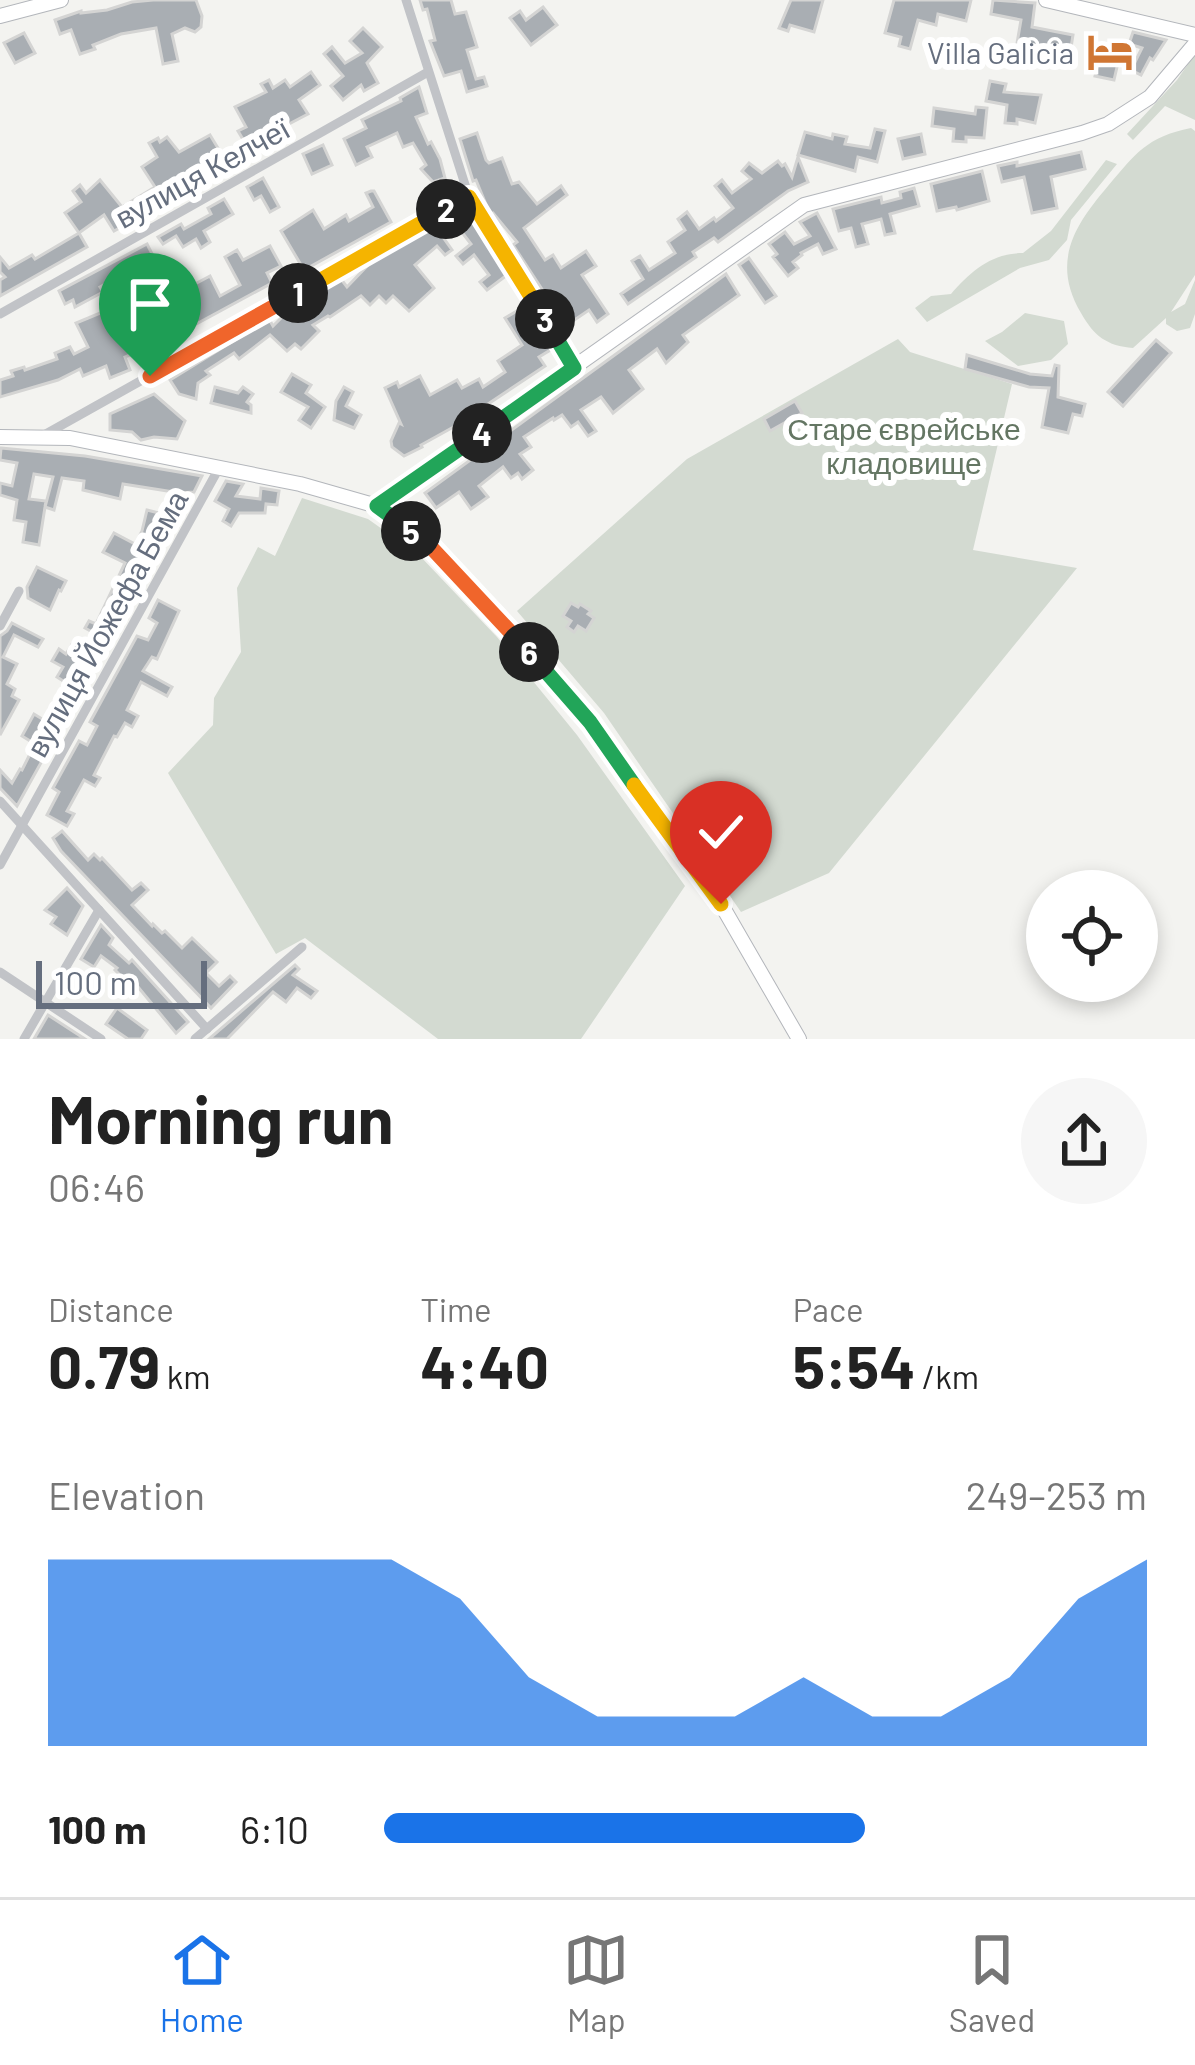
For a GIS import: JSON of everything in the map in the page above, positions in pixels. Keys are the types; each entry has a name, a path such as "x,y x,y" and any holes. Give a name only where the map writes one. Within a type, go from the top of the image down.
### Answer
{"street":[{"path":"0,16 61,0"},
{"path":"406,0 469,197 574,368"},
{"path":"1046,0 1195,34"},
{"path":"377,506 805,205 1108,124 1150,97 1195,44"},
{"name":"вулиця Келчеї","path":"0,314 428,72"},
{"path":"42,436 469,197"},
{"path":"0,437 70,438 300,484 377,506 428,544 590,722 721,904 799,1039"},
{"name":"вулиця Йожефа Бема","path":"0,865 219,468"},
{"path":"0,626 19,591"},
{"path":"0,802 207,1029"},
{"path":"24,1039 98,910"},
{"path":"195,1039 302,947"},
{"path":"0,972 101,1039"}],"green space":[{"path":"1195,54 1195,120 1165,106 1133,140 1127,134"},
{"path":"1195,131 1195,275 1171,312 1185,304 1195,280 1195,314 1190,328 1177,331 1166,324 1166,318 1133,348 1116,345 1091,328 1072,295 1067,261 1070,245 1085,216 1135,156 1163,136"},
{"path":"1106,160 1117,164 1071,220 1067,240 1049,260 1020,268 927,322 915,308 931,296 951,294 992,260 1023,253 1051,231"},
{"path":"1025,313 1064,321 1068,344 1051,360 1018,366 985,341"},
{"name":"Старе єврейське кладовище","path":"898,339 910,352 1012,384 973,550 1077,568 829,873 741,912 604,713 517,611 687,459"},
{"path":"302,498 368,519 420,556 497,637 577,735 685,886 581,1039 438,1039 305,938 276,954 168,773 213,725 214,698 241,652 237,588 258,547 275,556"}],"building":[{"path":"153,0 196,0 201,27 172,34 178,61 163,64 156,28 121,34 80,54 71,30 60,34 55,20 81,11"},
{"path":"420,0 451,0 455,14 466,12 477,47 467,50 476,79 484,77 487,86 467,92 461,71 444,76 430,41 435,40 427,9 423,10"},
{"path":"791,0 823,0 814,32 790,25 788,31 779,28"},
{"path":"894,0 971,0 966,21 938,14 936,25 918,20 910,49 899,46 901,37 885,33"},
{"path":"993,0 1035,3 1032,27 1073,35 1069,60 1049,57 1045,62 1015,55 1021,20 991,14"},
{"path":"543,7 557,25 531,45 510,18 520,11 526,20"},
{"path":"363,28 382,47 367,63 378,83 364,91 361,85 343,100 331,86 343,76 324,54 332,47 345,63 362,53 350,41"},
{"path":"1133,32 1166,40 1141,75 1131,70 1142,48 1129,44"},
{"path":"24,33 35,53 15,63 4,43"},
{"path":"1101,50 1120,54 1114,80 1095,76"},
{"path":"311,72 320,85 299,100 308,114 247,146 238,131 246,127 235,107 266,92 261,84 269,80 273,88 285,80 290,87"},
{"path":"990,81 1006,84 1004,92 1041,95 1035,123 1017,119 1017,124 1005,123 1007,105 986,101"},
{"path":"419,87 427,113 416,117 440,159 445,178 433,182 421,169 426,165 413,143 403,147 397,133 367,147 372,157 356,165 344,139 366,128 362,120"},
{"path":"976,107 987,108 984,138 953,141 954,129 932,126 934,108 975,114"},
{"path":"875,129 885,131 877,162 858,157 855,171 798,155 805,132 832,139 833,134 847,137 845,144 870,148"},
{"path":"477,133 486,160 502,158 512,184 519,182 537,204 561,186 567,195 524,228 545,260 553,255 561,268 586,251 596,266 582,275 608,314 597,322 589,310 570,323 557,303 553,306 513,245 517,242 490,214 460,139"},
{"path":"921,134 925,154 903,159 898,139"},
{"path":"210,135 224,158 186,182 189,188 114,231 104,215 79,233 65,213 81,202 73,191 80,185 86,193 100,180 122,207 155,187 142,167 157,157 149,143 158,138 160,142 167,137 179,152"},
{"path":"323,145 332,165 312,174 303,154"},
{"path":"1081,152 1085,169 1051,177 1057,208 1032,213 1024,177 1002,182 998,166"},
{"path":"798,157 808,182 788,191 718,242 714,238 693,252 696,257 628,304 621,294 643,279 632,261 640,256 649,270 675,253 668,242 685,230 678,219 687,212 699,229 733,208 715,186 722,180 732,193 751,179 742,171 749,163 762,173 778,161 792,177"},
{"path":"982,171 989,201 937,211 931,184"},
{"path":"263,178 279,207 270,212 261,196 254,200 247,187"},
{"path":"914,188 919,206 890,214 895,233 885,235 881,219 862,224 868,244 856,247 851,228 839,231 833,209 881,197 882,203"},
{"path":"374,191 391,222 304,270 281,231 313,210 324,229 346,215 349,221 373,207 366,193"},
{"path":"224,199 233,214 204,231 210,242 201,248 196,239 183,247 176,236 163,244 158,237 211,214 208,208"},
{"path":"466,209 507,275 487,290 480,282 489,275 474,255 463,264 456,256 471,244 451,218"},
{"path":"817,213 836,249 823,254 818,244 801,253 793,262 798,268 788,276 769,244 785,232 794,244 810,236 800,222"},
{"path":"435,226 452,250 445,255 437,246 415,265 434,288 409,311 393,296 386,303 379,296 370,305 361,296 313,325 319,331 301,349 295,344 287,351 270,335 239,359 234,353 206,371 210,375 198,383 196,399 179,394 170,380 269,319 273,326 293,306 341,279 347,287 370,263"},
{"path":"79,233 87,247 0,296 0,280 5,277 0,272 0,257 9,268"},
{"path":"147,244 168,285 158,290 146,269 123,281 120,275 100,287 103,292 75,307 73,300 65,304 59,291"},
{"path":"270,246 281,266 267,273 272,283 187,329 174,306 183,301 178,293 210,276 220,296 240,285 225,257 237,250 243,260"},
{"path":"749,258 776,296 765,303 739,265"},
{"path":"726,274 739,295 683,335 688,342 666,363 657,349 629,370 643,389 613,413 601,397 581,410 596,431 588,436 578,422 571,427 562,415 553,418 524,437 531,447 520,454 533,470 522,479 518,473 511,478 503,467 479,486 488,497 471,509 459,492 436,508 425,493"},
{"path":"522,308 552,349 539,357 545,366 422,447 404,456 392,447 401,424 385,388 420,376 430,395 457,380 462,388 479,379 483,387 505,372 498,361 522,345 505,318"},
{"path":"105,311 117,338 138,327 135,319 148,314 160,342 125,357 130,370 110,378 106,366 83,376 80,369 0,397 0,380 13,376 11,371 57,359 55,353 70,347 74,354 88,347 76,323"},
{"path":"1156,340 1171,353 1123,406 1108,392"},
{"path":"967,355 1030,374 1052,376 1055,365 1059,366 1058,397 1085,404 1082,416 1073,414 1068,433 1042,427 1049,388 965,369"},
{"path":"292,374 311,385 306,393 325,407 311,428 299,420 308,407 281,392"},
{"path":"215,387 238,393 243,387 253,394 247,402 251,413 211,403"},
{"path":"344,387 353,392 346,406 361,415 354,428 334,420"},
{"path":"154,394 185,421 177,439 141,440 132,432 110,430 110,414"},
{"path":"795,401 802,413 770,431 764,419"},
{"path":"1,448 85,456 202,476 194,492 123,484 120,499 83,490 84,481 62,478 54,510 45,507 39,545 23,542 26,522 14,520 17,500 0,495 0,483 12,486 17,463 0,460","holes":["34,474 53,477 45,507 46,501 29,499"]},
{"path":"226,481 243,484 236,496 260,499 261,488 279,491 277,505 266,504 265,513 239,513 231,526 223,521 229,509 215,501"},
{"path":"147,510 167,515 162,535 153,550 147,549 151,554 124,601 129,604 17,806 0,788 0,770 12,783 22,770 35,744 22,736 34,714 47,722 68,684 57,677 63,667 52,661 59,649 66,654 74,641 86,649 94,633 85,628 89,621 96,624 125,563 103,552 114,533 135,544"},
{"path":"37,567 66,581 50,610 28,598 27,587"},
{"path":"158,600 179,611 157,659 152,657 143,671 172,687 167,696 141,682 127,710 138,716 132,727 125,723 114,736 94,775 100,778 95,786 84,780 67,811 74,814 67,826 47,815 59,792 53,788 79,741 87,745 97,726 90,722 137,636 148,640 157,623 149,618"},
{"path":"571,603 591,611 588,614 594,618 586,631 567,627 571,621 563,616"},
{"path":"12,623 43,639 38,647 14,635 3,657 17,664 7,684 19,700 0,735 0,636"},
{"path":"62,831 88,860 94,854 102,858 132,890 141,883 148,890 132,905 182,948 192,938 217,962 206,973 219,986 230,976 236,982 211,1008 61,851 53,838"},
{"path":"67,888 83,906 67,935 51,924 56,917 45,910"},
{"path":"101,925 113,938 109,945 129,963 132,960 188,1022 176,1033 129,976 125,980 101,956 94,967 81,959"},
{"path":"295,965 299,969 293,975 317,991 311,998 297,988 286,1002 273,992 227,1039 209,1039"},
{"path":"117,1008 147,1030 141,1039 128,1039 106,1024"},
{"path":"48,1015 85,1039 34,1039"}],"place":[{"name":"Villa Galicia","path":"1110,52"}],"route":[{"path":"150,376 469,197 574,368 377,506 428,544 590,722 721,904"}]}
